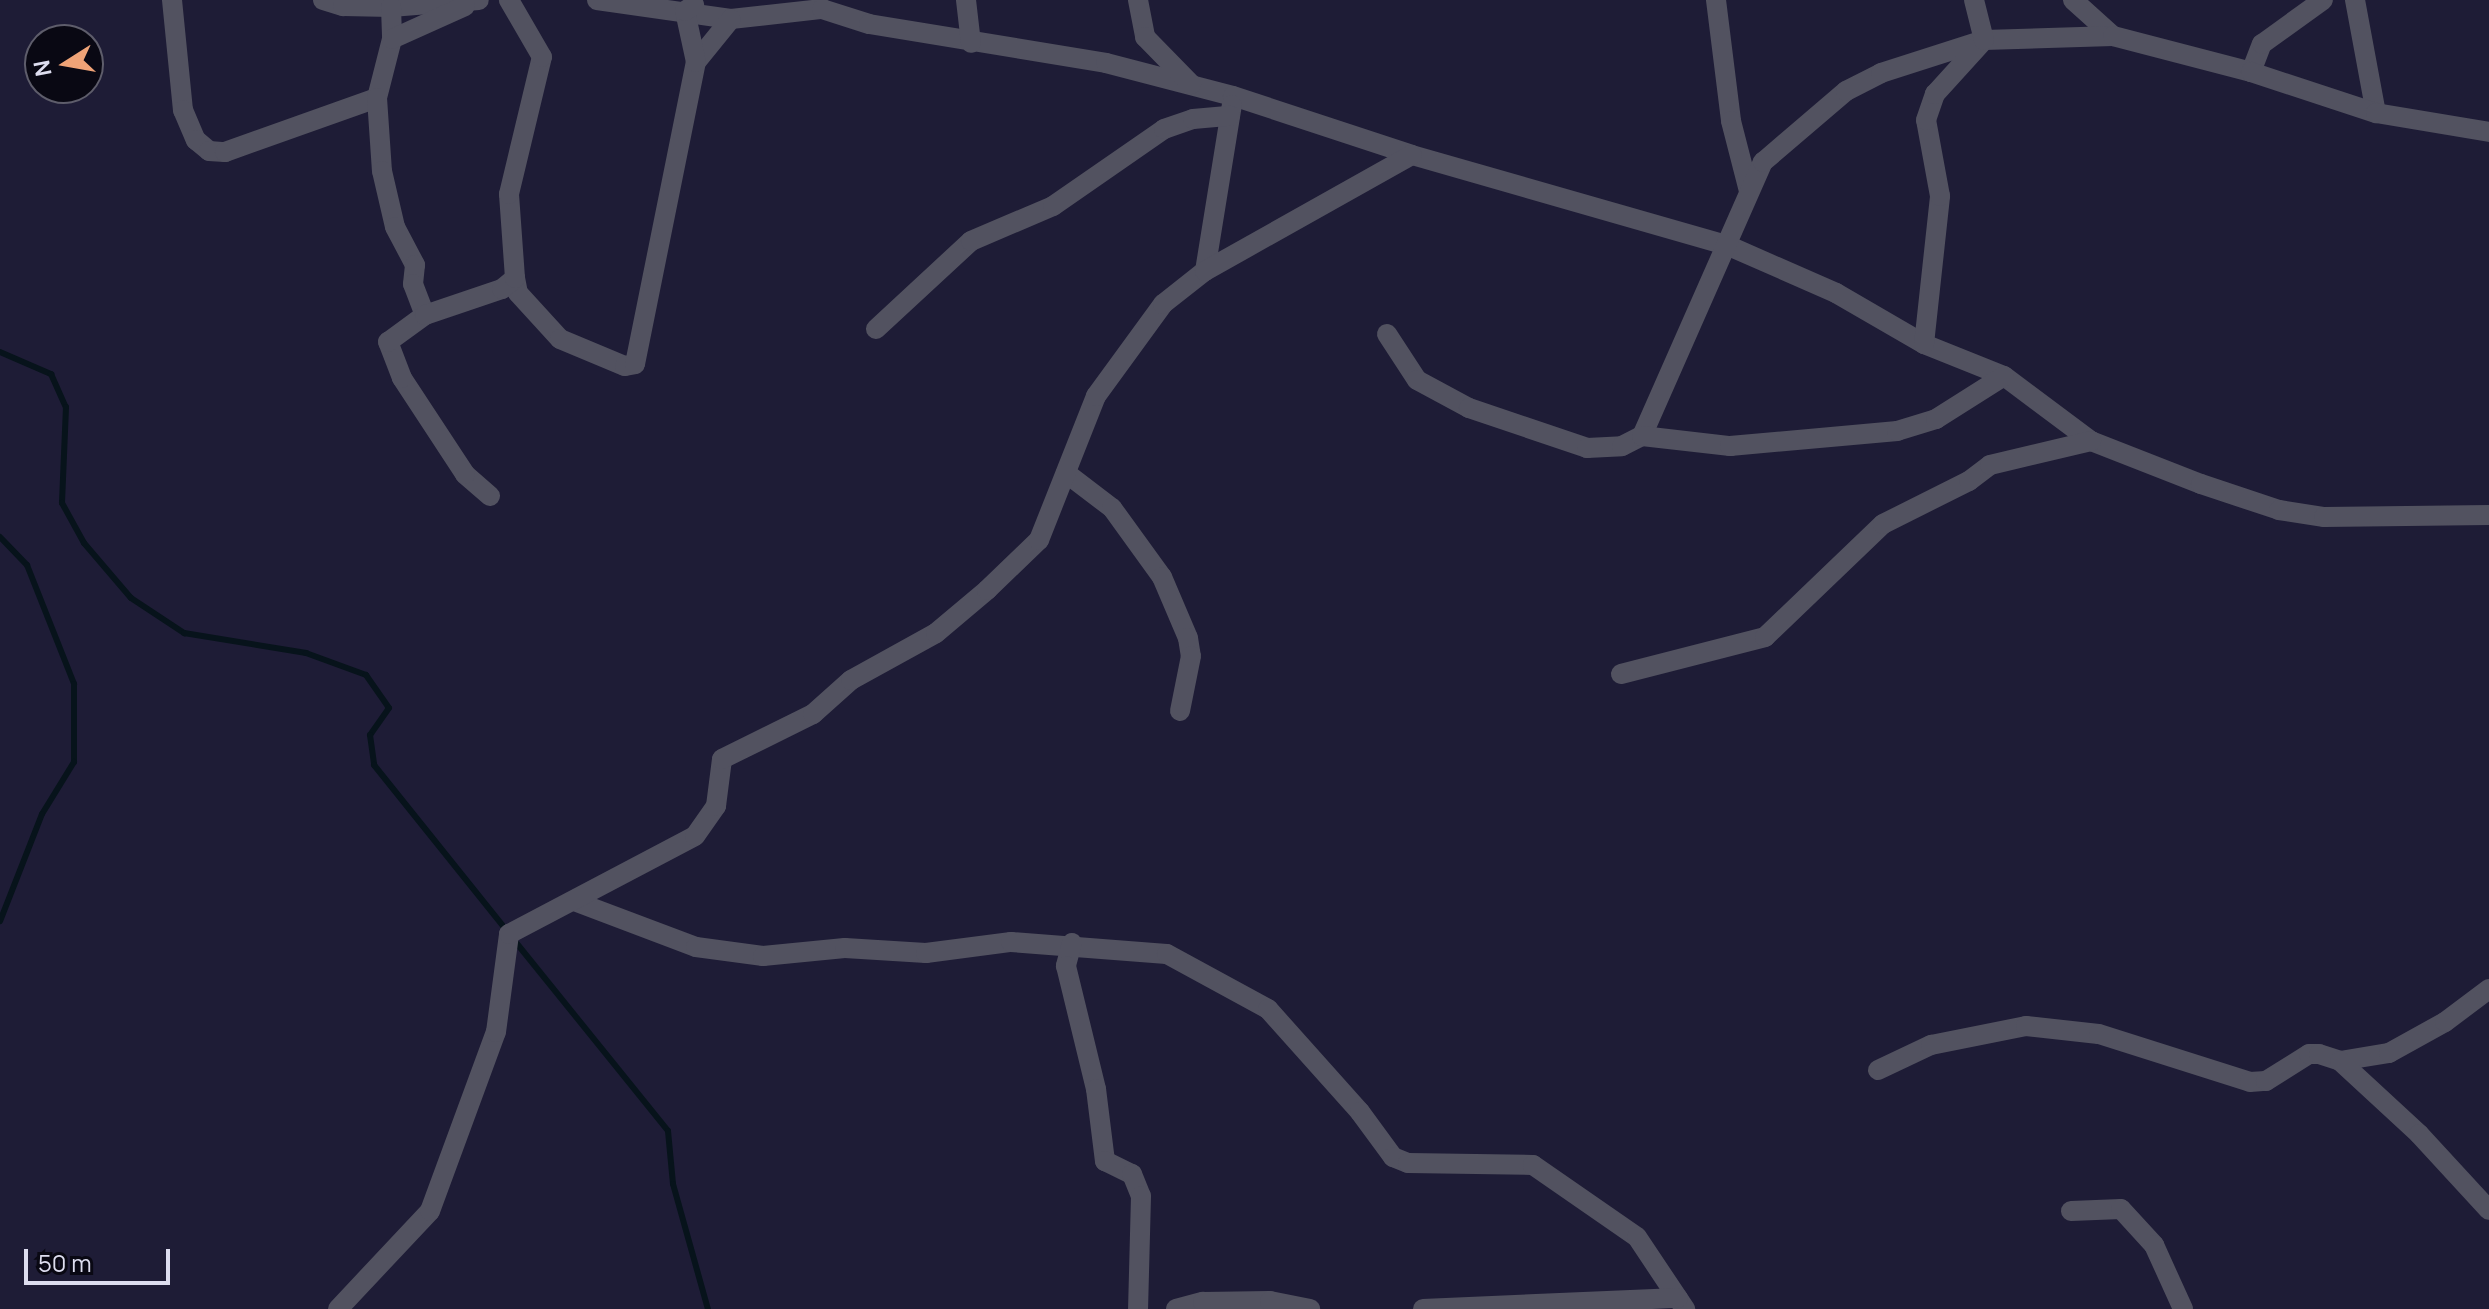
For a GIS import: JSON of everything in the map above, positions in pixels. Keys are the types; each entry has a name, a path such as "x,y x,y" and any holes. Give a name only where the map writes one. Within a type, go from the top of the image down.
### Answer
{"street":[{"path":"172,0 183,110 196,140 209,151 225,152 377,98"},
{"path":"323,0 384,4 478,0"},
{"path":"392,39 478,0"},
{"path":"509,0 542,57 509,194 511,287 560,339 625,366 635,364 696,62 693,6"},
{"path":"597,0 693,6 731,19 822,9 869,24 1106,63 1192,85 1232,106 1729,246 1836,293 1924,344 2004,376 2091,441 2279,510 2324,517 2489,515"},
{"path":"1138,0 1145,37 1192,85"},
{"path":"1716,0 1731,121 1749,191"},
{"path":"1974,0 1984,40"},
{"path":"2073,0 2113,36"},
{"path":"2251,72 2262,44 2323,0"},
{"path":"2355,0 2376,113"},
{"path":"964,3 971,43"},
{"path":"384,4 392,39 377,98 382,171 395,227 415,265 413,284 425,315"},
{"path":"696,62 731,19"},
{"path":"1642,436 1729,246 1763,162 1846,91 1881,73 1984,40 2113,36 2251,72 2376,113 2489,132"},
{"path":"1924,344 1940,196 1926,120 1935,94 1984,40"},
{"path":"1205,271 1232,106"},
{"path":"876,329 971,241 1053,206 1164,129 1232,106"},
{"path":"338,1309 430,1211 496,1032 509,934 663,856 710,820 722,759 813,714 851,680 936,633 987,590 1039,540 1096,396 1163,304 1205,271 1412,155"},
{"path":"490,496 465,474 389,350 393,336 425,315 511,287"},
{"path":"1387,334 1417,380 1469,408 1587,448 1622,446 1642,436 1730,446 1897,431 1936,419 2004,376"},
{"path":"1621,674 1765,637 1883,524 1969,481 1990,465 2091,441"},
{"path":"1066,473 1112,508 1162,577 1188,638 1191,656 1180,711"},
{"path":"615,878 613,897 620,917"},
{"path":"574,901 696,947 763,956 845,948 926,953 1011,942 1072,943 1167,954 1200,969 1268,1009 1360,1112 1393,1157 1408,1163 1533,1165 1637,1237 1681,1303"},
{"path":"1072,943 1066,966 1096,1089 1103,1156 1109,1165 1132,1174 1141,1196 1138,1309"},
{"path":"1878,1070 1931,1045 2026,1026 2099,1034 2250,1082 2266,1081 2309,1054 2340,1061 2389,1053 2489,989"},
{"path":"2340,1061 2419,1134 2489,1210"},
{"path":"2071,1211 2121,1209 2154,1245 2183,1309"},
{"path":"1176,1309 1203,1302 1270,1301 1310,1309"},
{"path":"1423,1309 1681,1303"}],"waterway":[{"path":"0,352 51,374 66,407 62,503 84,543 131,598 184,633 306,653 366,675 389,708 370,735 374,765 507,931"},
{"path":"0,537 27,565 74,684 74,762 42,814 0,921"},
{"path":"514,940 668,1131 673,1184 708,1309"}]}
